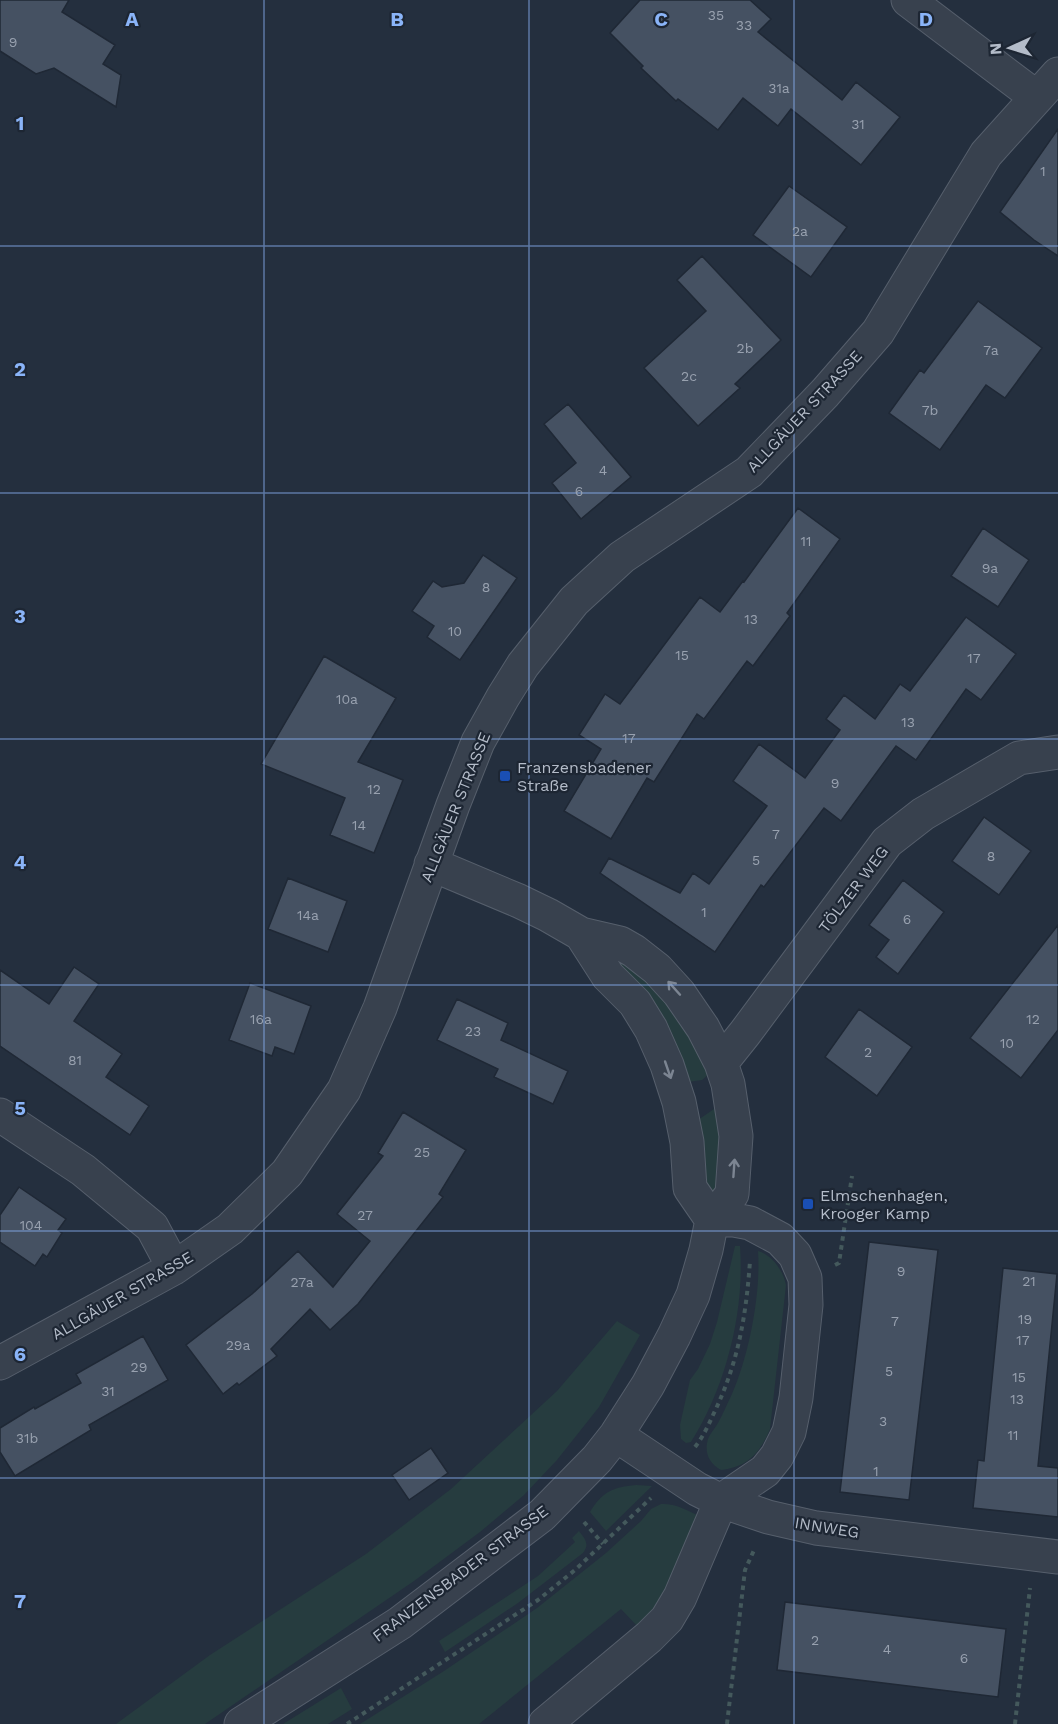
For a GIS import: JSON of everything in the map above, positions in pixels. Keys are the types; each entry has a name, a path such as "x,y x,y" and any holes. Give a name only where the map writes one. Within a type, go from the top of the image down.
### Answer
{"street":[{"path":"908,0 1036,98"},
{"name":"ALLGÄUER STRASSE","path":"0,1363 174,1268 230,1229 287,1173 344,1090 380,1008 431,864 478,742 523,665 574,601 622,556 749,472 825,393 878,332 986,154 1058,74"},
{"name":"TÖLZER WEG","path":"724,1073 752,1023 887,842 922,814 1019,758 1058,752"},
{"name":"FRANZENSBADER STRASSE","path":"241,1724 400,1623 542,1515 597,1459 616,1435 648,1385 674,1336 693,1295 712,1220 732,1194 736,1136 724,1073 704,1028 679,993 657,969 620,943 580,934 519,901 431,864"},
{"name":"FRANZENSBADER STRASSE","path":"580,934 608,976 635,1004 651,1029 667,1065 679,1102 687,1142 690,1188 712,1220"},
{"path":"679,1102 724,1073"},
{"path":"0,1115 83,1170 152,1227 174,1268"},
{"path":"545,1724 649,1637 667,1619 680,1597 721,1501 765,1471 777,1456 789,1432 796,1398 805,1317 805,1278 795,1255 780,1239 750,1223 712,1220"},
{"name":"INNWEG","path":"616,1435 696,1489 721,1501 768,1517 816,1528 1046,1555"}],"path":[{"path":"805,1278 839,1263 852,1176"},
{"path":"727,1724 745,1570 768,1517"},
{"path":"1015,1724 1046,1555"}],"green space":[{"path":"618,957 673,1004 709,1074 702,1080 688,1082 616,967"},
{"path":"714,1109 723,1113 717,1203 707,1212 698,1120"},
{"path":"735,1246 740,1246 741,1271 736,1322 730,1348 714,1397 691,1442 686,1443 681,1439 680,1425 690,1380 710,1344"},
{"path":"758,1251 768,1256 776,1264 786,1285 770,1429 762,1445 752,1457 739,1466 721,1470 708,1457 707,1444 732,1394 744,1361 756,1305"},
{"path":"617,1321 640,1335 599,1407 557,1460 524,1495 480,1532 414,1581 205,1724 116,1724 210,1655 366,1554 451,1489 557,1391"},
{"path":"652,1486 606,1531 590,1512 609,1492 621,1487"},
{"path":"661,1504 675,1505 697,1515 662,1598 654,1613 638,1627 621,1609 479,1724 360,1724 537,1608 606,1553 651,1509"},
{"path":"579,1531 586,1544 583,1553 518,1603 445,1652 439,1641 538,1576 575,1542 572,1538"},
{"path":"341,1688 352,1709 328,1724 283,1724"}],"building":[{"path":"0,0 69,0 62,12 115,45 103,64 121,75 116,107 54,68 36,74 0,51"},
{"path":"640,0 750,0 771,19 758,32 842,100 856,82 900,117 861,165 791,109 778,126 743,98 718,130 678,99 676,101 641,68 643,66 610,33"},
{"path":"1058,129 1058,256 1000,212"},
{"path":"789,186 847,227 811,277 753,235"},
{"path":"702,256 781,340 735,384 740,388 698,426 644,368 706,311 677,280"},
{"path":"978,301 1042,348 1005,398 986,385 940,450 889,413 920,370 924,373"},
{"path":"568,404 631,477 581,519 552,483 576,463 544,424"},
{"path":"798,508 840,539 787,613 790,616 753,666 747,661 704,719 697,714 654,782 647,778 611,839 564,811 601,749 579,735 605,694 620,704 700,597 720,612"},
{"path":"983,528 1029,560 998,607 951,576"},
{"path":"483,555 517,578 460,660 427,637 434,626 412,611 433,581 442,587 464,583"},
{"path":"966,617 1016,654 981,700 966,689 916,760 896,746 841,821 824,808 764,887 761,885 715,952 600,873 609,858 680,893 693,873 709,884 767,806 733,781 759,744 805,778 840,730 826,719 844,695 875,719 900,684 910,691"},
{"path":"324,656 396,698 358,762 403,780 374,853 330,835 345,798 261,764"},
{"path":"984,817 1031,851 999,895 952,861"},
{"path":"288,878 347,901 328,952 268,929"},
{"path":"903,880 944,912 898,974 876,957 889,940 869,925"},
{"path":"1058,925 1058,1030 1021,1078 970,1038"},
{"path":"74,967 99,984 74,1021 122,1054 106,1077 149,1106 130,1135 0,1046 0,970 49,1004"},
{"path":"250,983 311,1006 294,1054 275,1047 272,1056 229,1040"},
{"path":"457,999 508,1023 501,1040 568,1071 553,1104 494,1077 498,1069 437,1040"},
{"path":"859,1009 912,1047 877,1096 825,1057"},
{"path":"403,1112 466,1150 439,1194 443,1197 358,1304 330,1330 310,1309 271,1349 277,1356 239,1385 237,1383 223,1394 186,1345 252,1294 298,1251 333,1287 370,1241 337,1214 383,1156 378,1153"},
{"path":"19,1187 66,1219 58,1230 62,1233 47,1257 43,1254 35,1266 0,1242 0,1215"},
{"path":"869,1242 938,1250 909,1500 840,1492"},
{"path":"1003,1268 1057,1274 1038,1466 1058,1468 1058,1517 973,1508 978,1460 984,1461"},
{"path":"143,1336 168,1380 89,1425 91,1430 15,1476 0,1452 0,1428 34,1407 35,1409 81,1383 76,1374"},
{"path":"431,1448 448,1473 409,1500 392,1475"},
{"path":"785,1602 1006,1629 998,1697 777,1670"}],"place":[{"name":"Franzensbadener Straße","path":"505,776"},
{"name":"Elmschenhagen, Krooger Kamp","path":"808,1204"}]}
